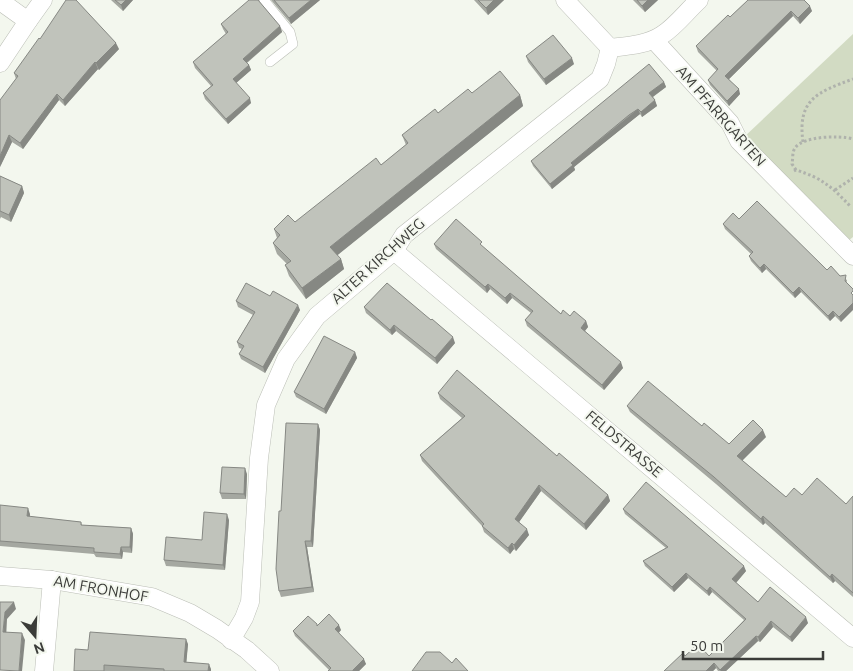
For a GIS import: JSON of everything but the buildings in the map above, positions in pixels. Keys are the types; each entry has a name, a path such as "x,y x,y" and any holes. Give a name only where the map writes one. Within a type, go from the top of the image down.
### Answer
{"street":[{"path":"0,63 43,0"},
{"path":"565,0 610,48 633,46 654,40 664,34 699,0"},
{"path":"0,1 28,21"},
{"name":"AM PFARRGARTEN","path":"654,40 730,123 739,141 853,256"},
{"name":"ALTER KIRCHWEG","path":"231,640 244,618 250,602 259,458 266,405 286,359 316,316 394,251 404,235 600,79 610,48"},
{"name":"FELDSTRASSE","path":"394,251 853,638"},
{"name":"AM FRONHOF","path":"0,576 52,580 152,597 190,613 247,650 270,671"},
{"path":"44,671 52,580"}],"lane":[{"path":"264,0 290,32 293,44 270,62"}],"path":[{"path":"803,142 802,123 810,100 827,90 853,79"},
{"path":"851,207 835,190 818,178 796,170 792,164 793,152 803,142 832,136 853,139"},
{"path":"781,184 796,170"},
{"path":"835,190 853,178"}],"green space":[{"path":"853,34 853,237 848,241 743,138"}]}
